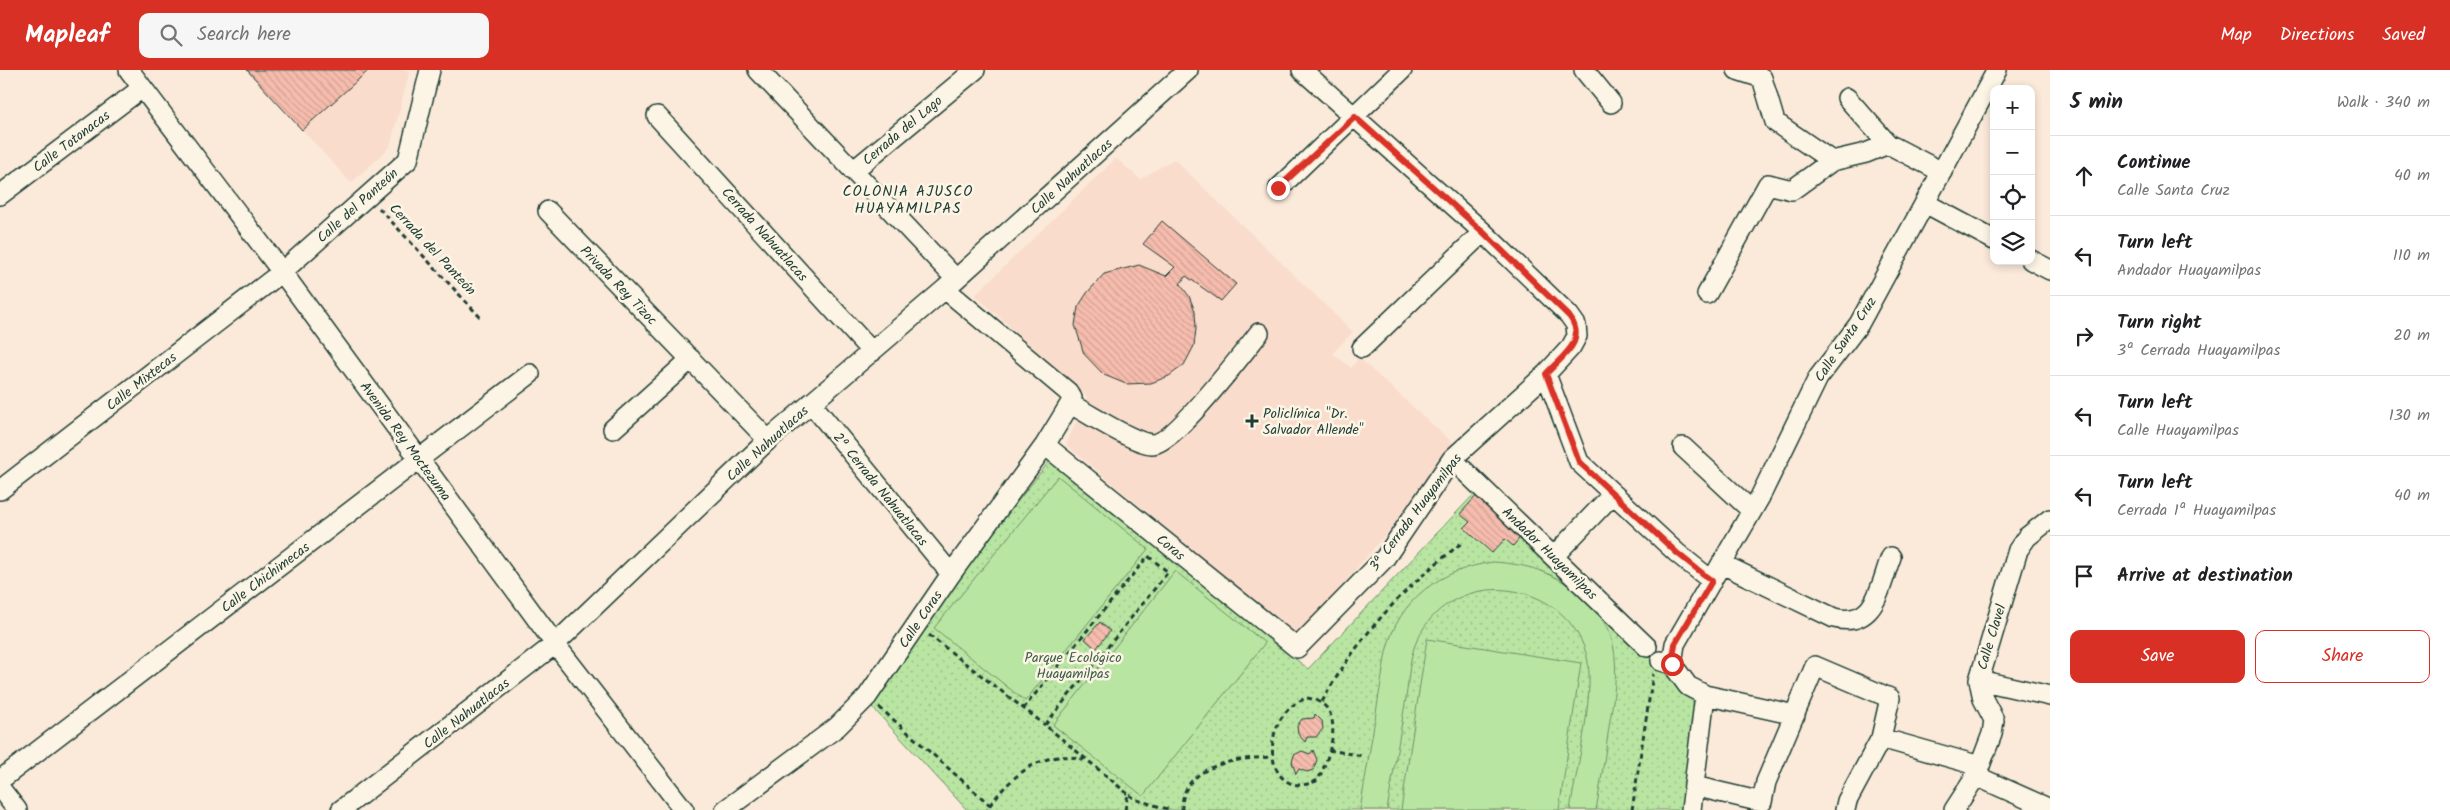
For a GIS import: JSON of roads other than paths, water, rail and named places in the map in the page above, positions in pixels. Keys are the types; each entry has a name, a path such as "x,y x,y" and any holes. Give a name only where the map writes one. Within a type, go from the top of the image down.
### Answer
{"street":[{"name":"Avenida Rey Moctezuma","path":"129,70 282,272 555,644 684,810"},
{"name":"Calle del Panteón","path":"282,272 408,160 430,70"},
{"path":"758,70 853,171 950,284 1069,398 1140,441 1154,444 1165,440 1211,393 1259,333"},
{"name":"Cerrada del Lago","path":"853,171 975,70"},
{"path":"1302,70 1483,232 1362,348"},
{"path":"1278,188 1355,117 1402,70"},
{"path":"1584,70 1612,103"},
{"path":"1737,70 1762,78 1775,122 1832,161"},
{"name":"Calle Santa Cruz","path":"1660,657 1675,644 1722,564 1752,511 1818,378 1859,324 1997,70"},
{"name":"Calle Nahuatlacas","path":"341,810 555,644 768,440 950,284 1186,71"},
{"name":"Calle Totonacas","path":"0,195 142,88"},
{"path":"1848,98 1888,144 1942,172"},
{"name":"Cerrada Nahuatlacas","path":"658,116 872,352"},
{"path":"1706,294 1768,184 1792,190 1832,161 1866,153 1888,144"},
{"path":"1925,203 1990,238"},
{"name":"Privada Rey Tizoc","path":"548,211 768,440"},
{"name":"3ª Cerrada Huayamilpas","path":"1297,648 1384,558 1452,459 1546,374 1571,347 1577,336 1576,325 1569,316 1483,232"},
{"path":"2035,262 2050,270"},
{"name":"Calle Mixtecas","path":"0,490 282,272"},
{"path":"613,429 691,359"},
{"name":"Calle Chichimecas","path":"0,780 530,374"},
{"path":"1546,374 1579,462 1712,581"},
{"name":"Calle Coras","path":"725,810 837,727 867,697 951,574 1045,444 1069,398"},
{"name":"2ª Cerrada Nahuatlacas","path":"811,404 951,574"},
{"name":"Coras","path":"1045,444 1297,648"},
{"path":"1683,447 1752,511"},
{"name":"Andador Huayamilpas","path":"1452,459 1688,686 1705,695"},
{"path":"1554,556 1613,494"},
{"name":"Calle Clavel","path":"1954,810 1978,771 1992,734 1994,720 1983,699 1979,680 2018,550 2028,537 2050,519"},
{"path":"1722,564 1834,618 1846,621 1859,619 1870,612 1891,557"},
{"path":"1694,786 1762,802 1766,782 1815,666 1890,698 1881,738 1847,801 1845,810"},
{"path":"1979,680 2050,696"},
{"path":"1691,810 1705,695 1795,716"},
{"path":"1881,738 1978,771 2050,809"},
{"path":"0,788 17,810"}],"place":[{"name":"Policlínica \"Dr. Salvador Allende\"","path":"1252,421"}],"district":[{"name":"COLONIA AJUSCO HUAYAMILPAS","path":"908,200"}],"park label":[{"name":"Parque Ecológico Huayamilpas","path":"1073,666"}]}
